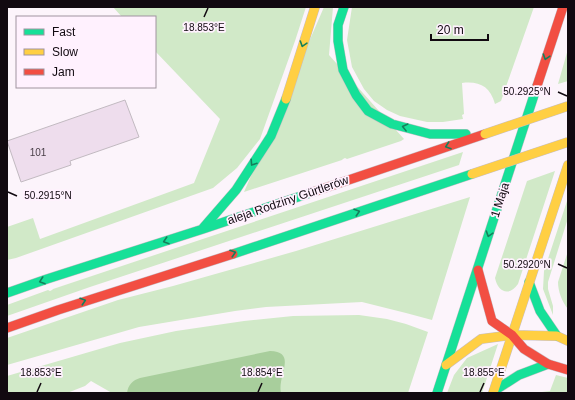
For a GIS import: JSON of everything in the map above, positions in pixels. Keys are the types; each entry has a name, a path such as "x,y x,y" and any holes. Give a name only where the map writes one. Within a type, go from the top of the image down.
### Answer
{"main road":[{"path":"203,228 236,190 271,136 286,98 315,7"},
{"path":"344,7 338,25 338,41 343,70 356,95 368,111 392,124 430,134 485,134"},
{"name":"1 Maja","path":"437,393 563,7"},
{"name":"aleja Rodziny Gürtlerów","path":"7,293 568,106"},
{"path":"7,328 568,142"},
{"path":"493,392 568,165"},
{"path":"478,270 492,321 512,335 524,349 548,364 568,370"},
{"path":"529,282 540,311 557,336"},
{"path":"446,365 481,339 512,335 557,336 568,341"},
{"path":"493,392 519,375 548,364"}],"shaded area":[{"path":"113,7 306,7 260,139 237,168 213,188 7,260 7,227 33,218 40,239 194,183 220,119 156,52 156,16 121,16"},
{"path":"324,7 333,7 329,55 404,139 244,192"},
{"path":"352,7 534,7 501,101 495,104 487,89 479,84 462,83 463,119 443,122 427,122 400,116 387,110 374,101 364,89 352,67 347,40"},
{"path":"568,49 568,81 558,84"},
{"path":"463,152 459,165 90,287 7,316 7,305 48,290 50,291"},
{"path":"555,171 518,284 511,291 504,291 496,283 495,278 527,181"},
{"path":"470,197 432,320 362,302 266,307 139,327 7,365 7,338 118,300 296,251"},
{"path":"568,198 568,218 548,282 548,289 553,306 553,315 543,289 544,271"},
{"path":"568,251 568,309 561,296 558,282"},
{"path":"359,315 387,319 428,332 408,393 112,393 91,381 85,386 67,393 7,393 7,376 120,343 176,331 244,321 293,316"},
{"path":"498,344 482,393 447,393 454,375 467,358"},
{"path":"270,351 278,352 285,360 281,393 127,393 131,383 140,378"},
{"path":"556,375 568,378 568,393 539,393 550,391"}],"building":[{"path":"125,100 139,137 70,161 71,165 21,182 7,141"}],"traffic: fast":[{"path":"344,7 338,25 338,41 343,70 356,95 368,111 392,124 430,134 466,134"},
{"path":"437,393 537,86"},
{"path":"203,228 236,190 271,136 286,99"},
{"path":"233,254 472,174"},
{"path":"7,293 313,192"},
{"path":"529,282 540,311 557,336"},
{"path":"494,391 519,375 548,364"}],"traffic: slow":[{"path":"286,99 315,7"},
{"path":"485,134 568,106"},
{"path":"472,174 568,142"},
{"path":"493,393 568,165"},
{"path":"446,365 481,339 512,335 557,336 568,341"}],"traffic: jam":[{"path":"537,86 563,7"},
{"path":"313,192 485,134"},
{"path":"7,328 58,310 233,254"},
{"path":"478,270 492,321 512,335 524,349 548,364 568,370"}]}
